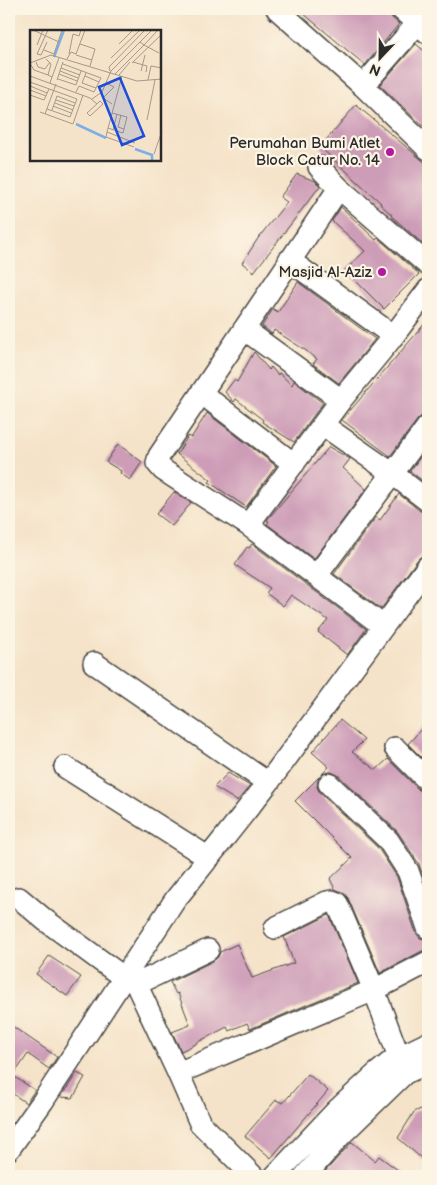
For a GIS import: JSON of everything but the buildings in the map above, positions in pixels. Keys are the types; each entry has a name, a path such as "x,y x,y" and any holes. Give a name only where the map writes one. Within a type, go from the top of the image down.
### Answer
{"street":[{"path":"277,9 363,86 428,149"},
{"path":"363,86 423,29 401,9"},
{"path":"319,166 339,188 425,256"},
{"path":"339,188 158,456 157,463 163,470 248,525 383,626"},
{"path":"289,260 388,332 392,339"},
{"path":"248,525 341,400 392,339 428,290"},
{"path":"244,329 341,400"},
{"path":"201,393 294,464"},
{"path":"323,425 428,501"},
{"path":"317,575 428,426"},
{"path":"9,1149 43,1101 175,900 268,783 428,566"},
{"path":"94,663 268,783"},
{"path":"395,748 428,781"},
{"path":"65,767 210,858"},
{"path":"329,784 388,840 408,871 428,928"},
{"path":"18,898 123,977"},
{"path":"275,928 327,902 337,902 374,990 402,1065"},
{"path":"208,950 141,982 138,988 200,1123 252,1176"},
{"path":"178,1073 374,990 428,962"},
{"path":"304,1176 402,1065 428,1043"},
{"path":"275,1176 337,1110 376,1074 402,1065 428,1064"}],"place":[{"name":"Perumahan Bumi Atlet Block Catur No. 14","path":"390,152"},
{"name":"Masjid Al-Aziz","path":"382,272"}]}
